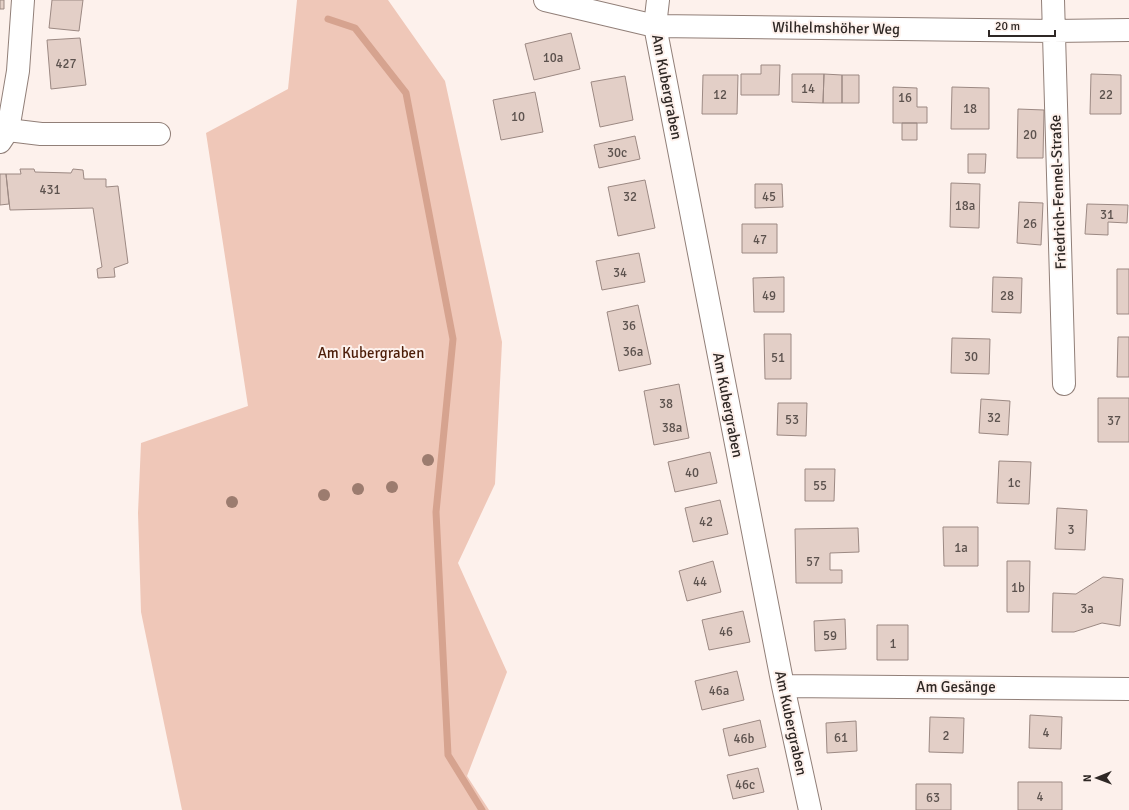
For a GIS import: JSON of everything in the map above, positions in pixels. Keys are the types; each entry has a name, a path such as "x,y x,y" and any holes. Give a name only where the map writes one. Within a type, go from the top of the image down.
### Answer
{"street":[{"path":"23,0 18,71 3,132 41,134 158,134"},
{"name":"Wilhelmshöher Weg","path":"545,0 655,26 1053,31 1129,30"},
{"name":"Am Kubergraben","path":"658,0 655,26 783,686 810,810"},
{"name":"Friedrich-Fennel-Straße","path":"1053,0 1064,384"},
{"path":"0,105 18,71"},
{"name":"Am Gesänge","path":"783,686 1129,689"}],"green space":[{"name":"Am Kubergraben","path":"297,0 388,0 445,81 502,342 495,484 458,563 507,672 467,776 489,810 182,810 141,612 138,513 141,443 248,406 206,133 288,89"}],"building":[{"path":"0,0 4,0 4,9 0,9"},
{"path":"52,0 83,0 79,31 49,28"},
{"path":"571,33 580,69 534,80 525,44"},
{"path":"80,38 86,85 51,89 47,40"},
{"path":"761,65 780,65 779,95 741,95 741,74 761,74"},
{"path":"792,74 824,74 823,103 792,102"},
{"path":"824,74 842,75 842,103 823,103"},
{"path":"1091,74 1121,75 1121,114 1090,114"},
{"path":"703,75 738,75 737,114 702,114"},
{"path":"842,75 859,75 859,103 842,103"},
{"path":"625,76 633,120 600,127 591,82"},
{"path":"893,87 917,88 917,107 927,107 927,123 893,123"},
{"path":"952,87 989,88 989,129 951,129"},
{"path":"535,92 543,132 501,140 493,100"},
{"path":"1018,109 1044,110 1043,158 1017,158"},
{"path":"902,123 917,123 917,140 902,140"},
{"path":"635,136 640,159 599,168 594,145"},
{"path":"968,154 986,154 985,173 968,173"},
{"path":"20,169 34,169 35,172 71,173 73,169 83,170 84,179 106,179 106,187 118,186 128,263 114,268 115,277 98,278 97,269 102,267 93,208 10,210 6,174 21,174"},
{"path":"0,174 6,174 9,204 0,205"},
{"path":"645,180 655,228 618,236 608,187"},
{"path":"951,183 980,184 979,228 950,227"},
{"path":"755,184 782,184 783,207 755,208"},
{"path":"1019,202 1043,203 1041,245 1017,243"},
{"path":"1087,204 1128,205 1127,223 1108,222 1108,235 1085,234"},
{"path":"742,224 777,224 777,253 742,253"},
{"path":"639,253 645,282 602,290 596,261"},
{"path":"1117,269 1129,269 1129,314 1117,314"},
{"path":"784,277 784,312 754,312 753,278"},
{"path":"993,277 1022,278 1021,313 992,312"},
{"path":"638,305 651,364 619,371 607,312"},
{"path":"764,334 791,334 791,379 765,379"},
{"path":"1118,337 1129,337 1129,377 1117,377"},
{"path":"952,338 990,339 989,374 951,373"},
{"path":"679,384 689,438 654,445 644,391"},
{"path":"1098,398 1129,398 1129,442 1098,442"},
{"path":"981,399 1010,401 1008,435 979,433"},
{"path":"778,403 807,403 806,436 777,435"},
{"path":"710,452 717,483 675,492 668,462"},
{"path":"999,461 1031,462 1029,504 997,503"},
{"path":"805,469 835,469 834,501 805,501"},
{"path":"720,500 728,534 693,542 685,508"},
{"path":"1057,508 1087,510 1085,550 1055,549"},
{"path":"943,527 978,527 978,566 944,566"},
{"path":"858,528 859,552 830,553 830,570 842,570 842,583 796,583 795,529"},
{"path":"713,561 721,592 687,601 679,571"},
{"path":"1007,561 1030,561 1029,612 1007,612"},
{"path":"1103,577 1123,579 1120,626 1102,623 1074,632 1052,632 1053,593 1076,594"},
{"path":"743,611 750,642 709,650 702,620"},
{"path":"845,619 846,649 815,651 814,621"},
{"path":"877,625 908,625 908,660 877,660"},
{"path":"737,671 744,700 702,710 695,681"},
{"path":"1030,715 1062,717 1061,749 1029,748"},
{"path":"930,717 964,718 963,753 929,752"},
{"path":"760,720 766,747 729,756 723,729"},
{"path":"856,721 857,751 827,753 826,723"},
{"path":"758,768 764,792 733,799 727,775"},
{"path":"1018,782 1062,782 1062,810 1018,810"},
{"path":"916,784 951,784 951,810 916,810"}],"waterway":[{"path":"328,19 355,28 406,93 453,339 436,512 448,755 482,810"}]}
